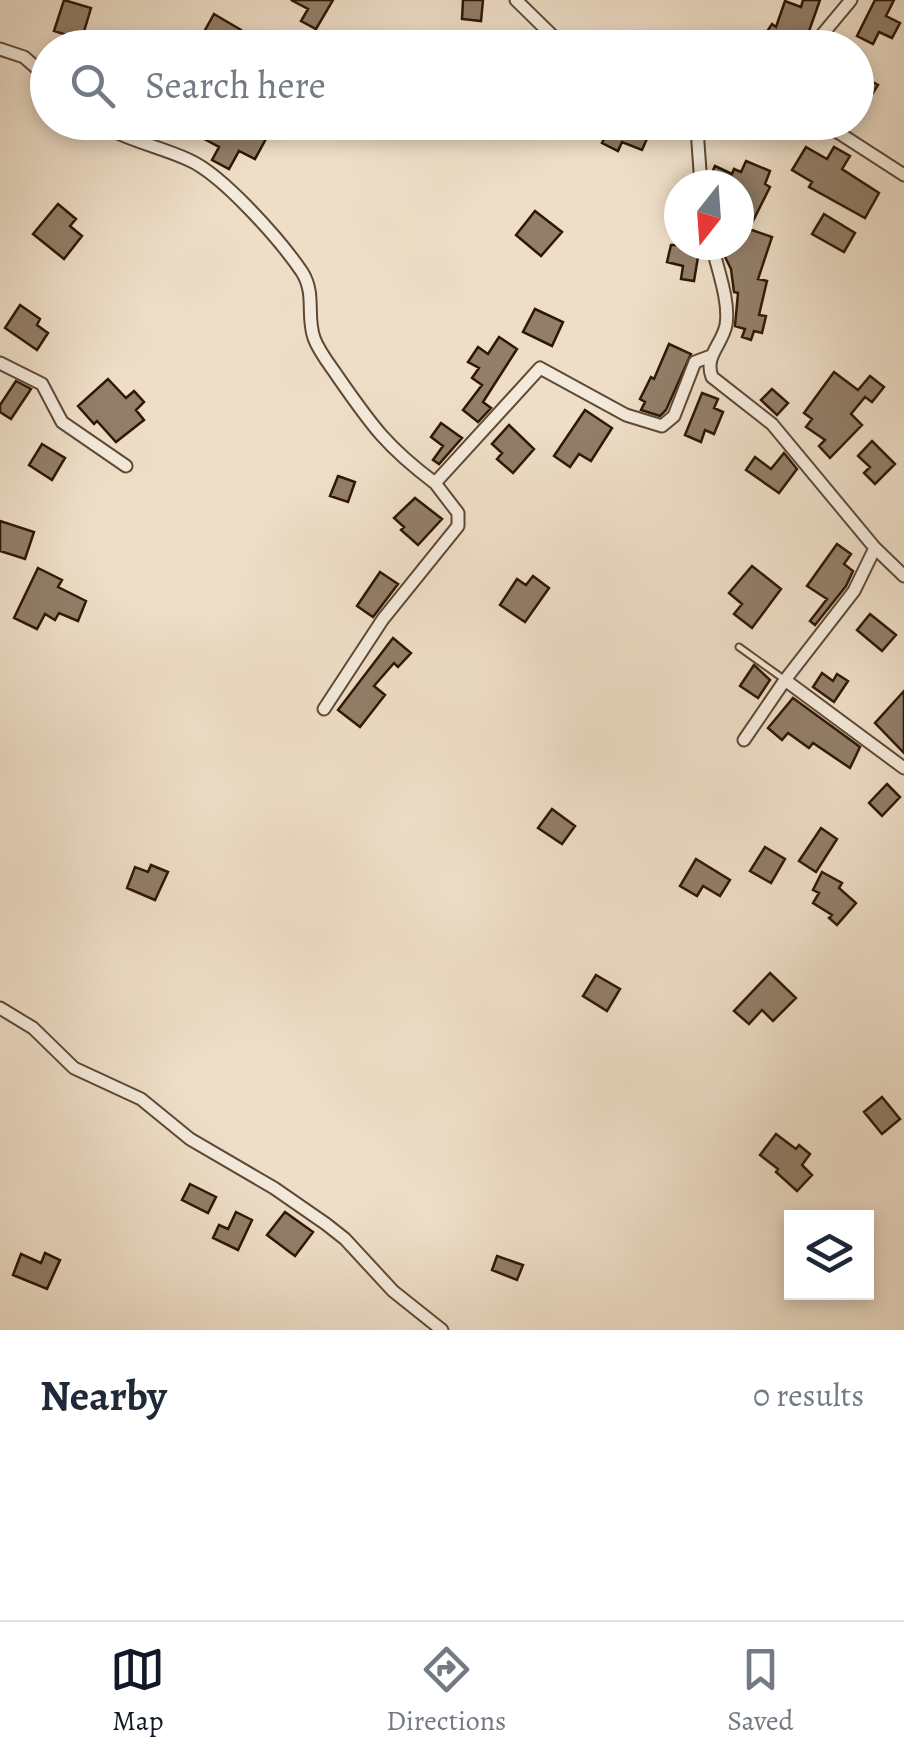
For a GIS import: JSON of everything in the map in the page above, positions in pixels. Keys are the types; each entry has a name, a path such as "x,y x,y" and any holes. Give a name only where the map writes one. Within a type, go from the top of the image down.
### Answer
{"street":[{"path":"516,0 546,30"},
{"path":"826,30 851,0"},
{"path":"0,49 30,62"},
{"path":"132,140 191,160 221,181 286,252 308,282 312,296 310,320 319,349 378,435 398,456 435,482 458,513 454,535 383,619 324,709"},
{"path":"696,140 700,170"},
{"path":"850,140 904,174"},
{"path":"715,260 726,313 722,335 711,356 710,372 718,385 772,424 875,548 904,576"},
{"path":"435,482 540,368 626,415 662,426 674,416 695,362 711,356"},
{"path":"0,363 42,384 62,422 126,466"},
{"path":"744,740 854,590 875,548"},
{"path":"785,680 904,768"},
{"path":"0,1008 44,1038 63,1061 141,1099 190,1140 274,1188 326,1224 393,1291 442,1330"}],"lane":[{"path":"739,647 785,680"}],"building":[{"path":"64,0 91,8 84,30 54,30"},
{"path":"291,0 333,0 316,29 301,21 308,9"},
{"path":"463,0 483,0 481,21 462,19"},
{"path":"803,0 820,0 809,30 768,30 772,24 776,27 785,1 801,7"},
{"path":"875,0 894,0 886,16 900,23 892,38 879,32 874,42 874,30 860,30"},
{"path":"214,14 241,30 205,30"},
{"path":"206,140 265,140 255,159 239,151 229,169 212,160 219,147"},
{"path":"646,140 642,150 622,142 618,151 602,143"},
{"path":"806,147 827,159 834,147 850,156 842,169 879,193 865,218 809,187 812,182 792,170"},
{"path":"746,161 770,171 765,184 770,187 754,219 754,170 742,170"},
{"path":"58,204 76,219 70,226 82,236 64,259 33,234"},
{"path":"535,211 562,232 541,256 516,235"},
{"path":"824,214 855,233 844,252 812,234"},
{"path":"754,231 772,237 758,279 767,281 759,315 766,316 762,333 754,331 751,340 742,337 745,329 735,326 738,293 734,292 726,260 754,260"},
{"path":"698,260 694,281 681,279 683,266 667,262"},
{"path":"20,305 40,319 37,325 48,333 37,350 5,328"},
{"path":"535,309 563,322 552,346 523,332"},
{"path":"499,337 517,349 483,402 491,408 478,422 463,410 482,385 472,378 479,368 468,362 478,347 488,354"},
{"path":"669,344 691,354 660,416 641,410 645,402 640,399 651,377 654,379"},
{"path":"834,372 858,390 870,376 884,387 872,402 865,397 851,414 862,425 830,458 819,446 825,440 806,427 812,419 804,413"},
{"path":"108,379 126,398 134,391 144,402 136,410 144,420 116,442 78,406"},
{"path":"16,381 31,389 11,419 0,412 0,405"},
{"path":"772,389 788,403 777,415 761,400"},
{"path":"702,393 718,399 714,408 723,412 714,434 705,430 701,442 685,435"},
{"path":"585,410 612,428 591,461 579,454 570,467 554,456"},
{"path":"441,423 462,438 439,464 433,460 443,446 431,437"},
{"path":"509,425 534,449 513,473 497,459 502,453 492,444"},
{"path":"872,441 895,464 875,484 864,473 870,467 858,456"},
{"path":"42,444 65,458 52,480 29,465"},
{"path":"784,453 797,469 779,493 746,470 755,457 771,469"},
{"path":"338,476 355,482 348,502 330,496"},
{"path":"415,498 442,519 418,545 394,518"},
{"path":"0,521 34,532 25,559 0,551"},
{"path":"837,544 851,554 844,564 853,571 815,625 810,621 827,599 807,586"},
{"path":"752,566 781,589 752,628 734,614 742,604 729,593"},
{"path":"38,568 62,580 58,587 86,601 78,621 59,613 55,620 45,614 37,629 14,618"},
{"path":"380,572 398,584 373,617 357,606"},
{"path":"533,576 549,588 525,622 500,605 517,579 526,585"},
{"path":"870,614 896,635 882,651 857,630"},
{"path":"393,638 411,653 398,667 394,663 374,686 385,695 360,727 338,710"},
{"path":"754,665 770,680 758,698 740,686"},
{"path":"822,673 833,681 837,674 848,681 834,702 813,687"},
{"path":"904,691 904,753 875,723"},
{"path":"793,698 860,747 850,768 813,743 809,748 788,733 782,740 768,728"},
{"path":"887,784 900,797 882,816 869,803"},
{"path":"552,809 575,826 562,844 538,828"},
{"path":"821,828 837,839 816,872 799,861"},
{"path":"765,847 785,859 771,883 750,871"},
{"path":"696,859 730,880 720,896 703,886 697,896 680,886"},
{"path":"151,865 168,872 155,900 127,888 135,867 148,872"},
{"path":"822,872 842,883 839,888 856,903 837,925 829,918 832,915 813,903 819,893 813,890"},
{"path":"770,973 796,998 773,1021 762,1010 749,1024 734,1011"},
{"path":"596,975 620,989 607,1011 583,996"},
{"path":"882,1097 900,1119 882,1134 864,1112"},
{"path":"776,1134 810,1154 802,1165 812,1175 797,1191 760,1155"},
{"path":"190,1184 216,1197 208,1213 182,1200"},
{"path":"236,1212 252,1220 238,1250 213,1238 219,1225 228,1229"},
{"path":"285,1212 313,1232 295,1256 267,1235"},
{"path":"45,1253 60,1260 47,1289 13,1275 21,1254 41,1263"},
{"path":"497,1256 523,1265 517,1280 492,1270"}]}
